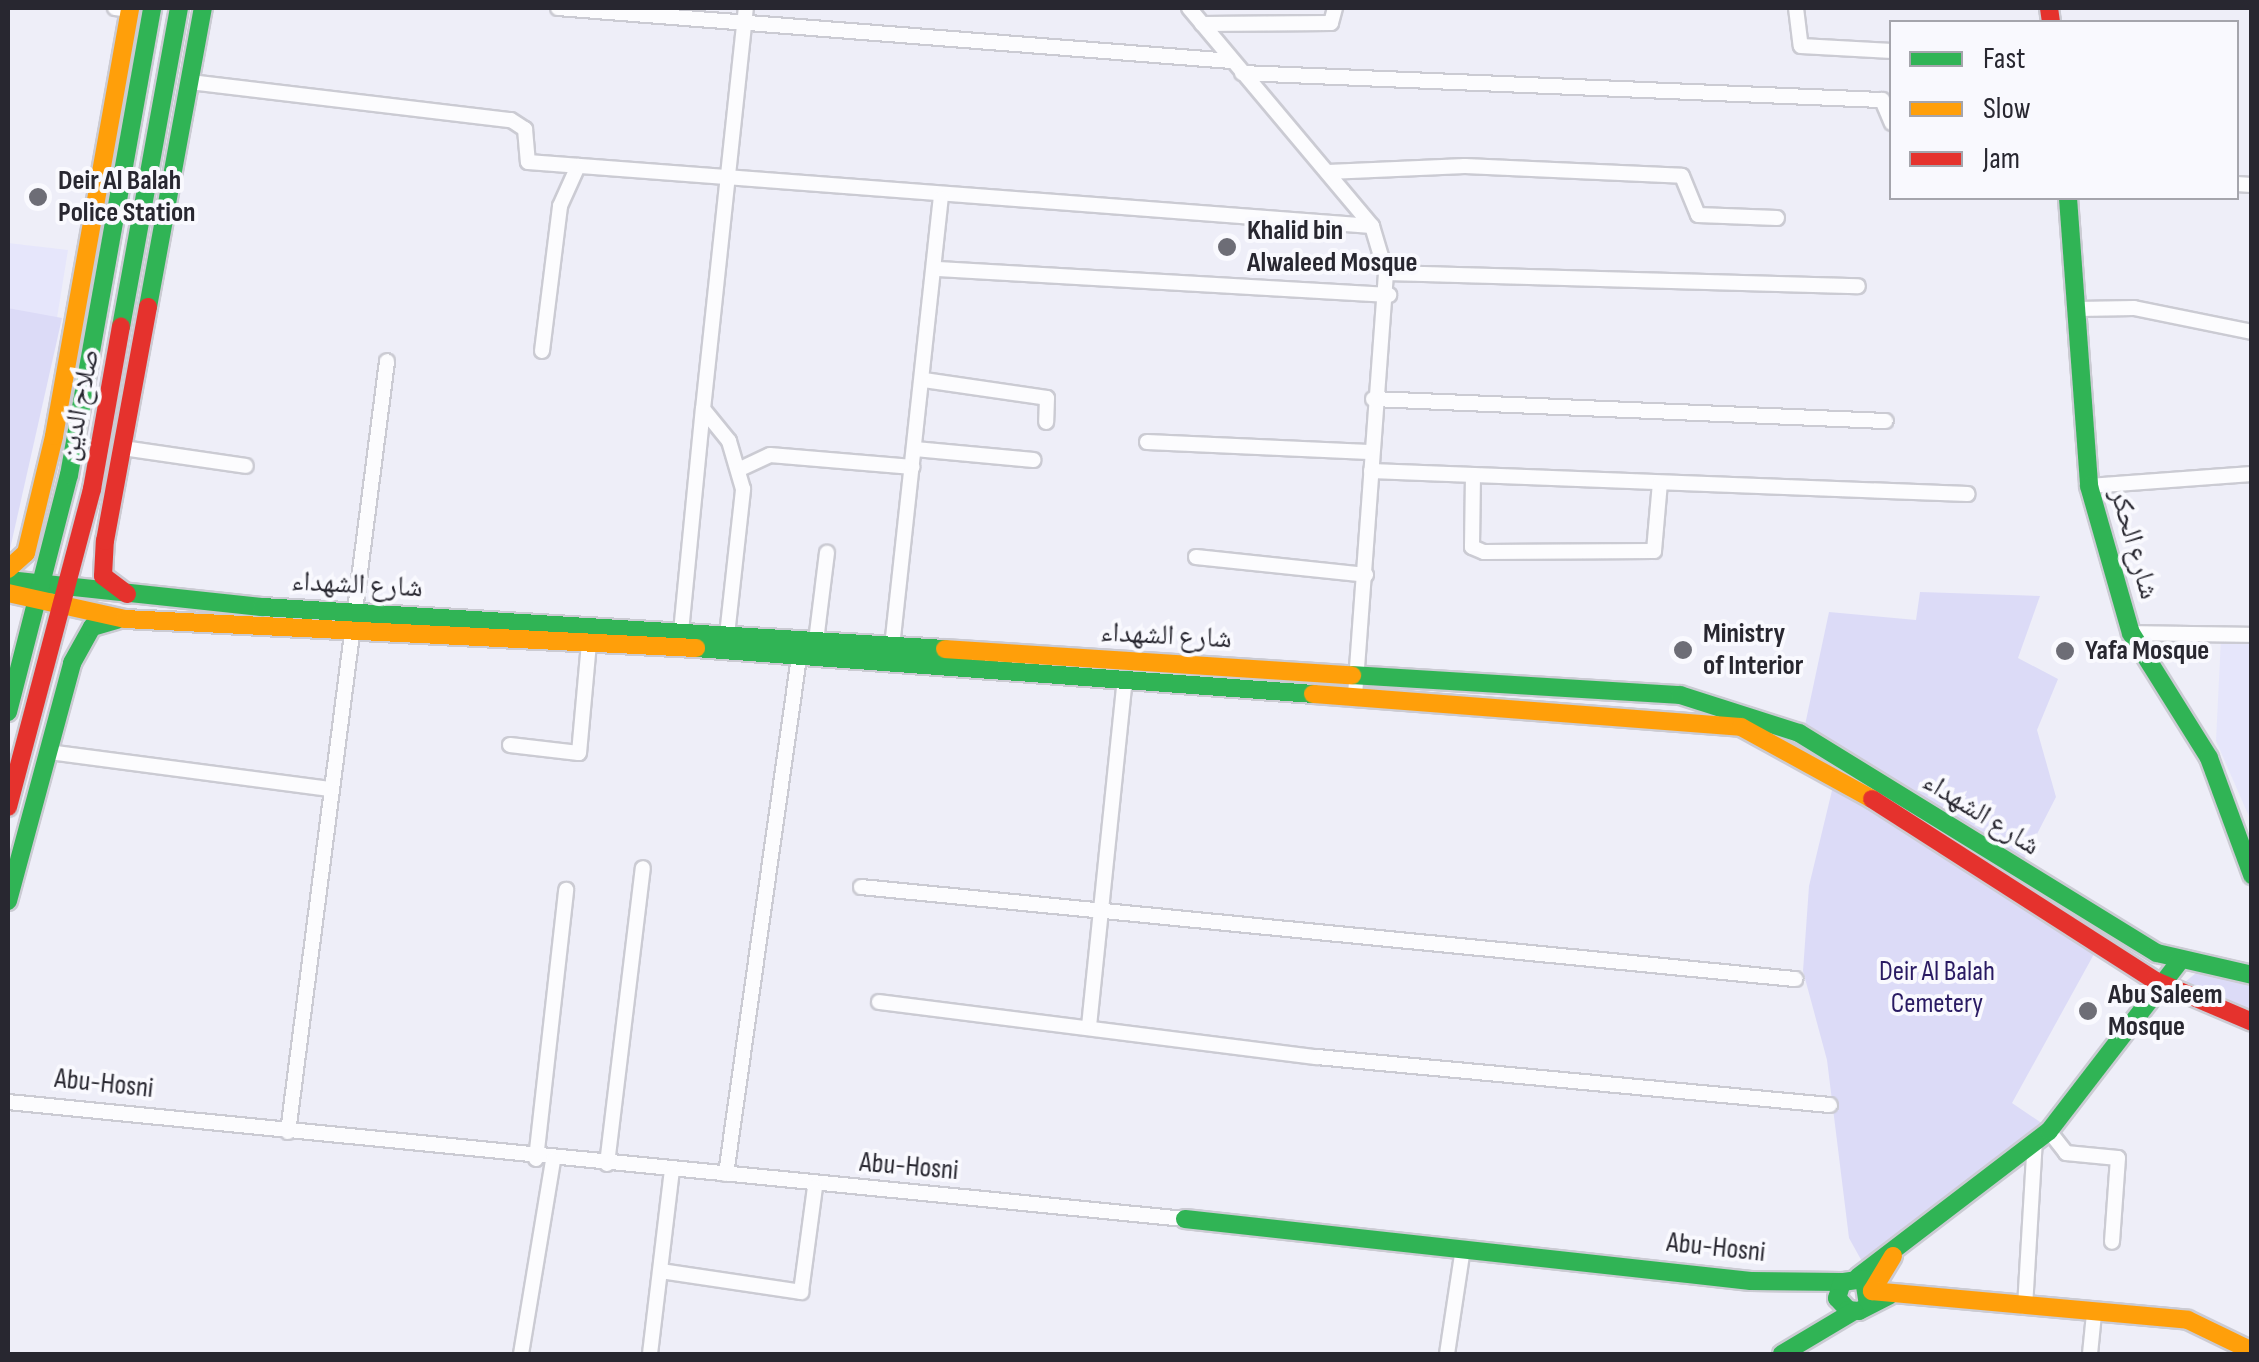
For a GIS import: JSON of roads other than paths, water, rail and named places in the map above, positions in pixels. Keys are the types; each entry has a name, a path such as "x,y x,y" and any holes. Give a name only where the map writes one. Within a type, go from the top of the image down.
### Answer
{"main road":[{"path":"8,569 26,553 54,436 125,8"},
{"name":"صلاح الدين","path":"8,712 42,594 152,8"},
{"name":"صلاح الدين","path":"8,807 65,598 126,308 179,8"},
{"path":"132,597 101,571 203,8"},
{"name":"شارع الحكر","path":"2068,200 2089,486 2131,634 2209,758 2252,875"},
{"path":"126,308 144,338"},
{"path":"8,580 42,594"},
{"path":"8,594 65,598"},
{"name":"شارع الشهداء","path":"65,598 132,597 589,643 727,635 816,642 1125,680 1355,694 1741,727 1916,823 2156,981 2252,1022"},
{"name":"شارع الشهداء","path":"65,598 125,619 357,621 680,639 798,656 891,654 1357,673 1680,694 1743,710 1799,733 2120,934 2180,961 2247,971"},
{"path":"8,901 82,638 125,619"},
{"path":"1816,1330 1846,1286 2042,1136 2156,981 2180,961"},
{"name":"Abu-Hosni","path":"1185,1219 1806,1285 1846,1286"},
{"path":"1864,1302 1896,1251"},
{"path":"1846,1286 1864,1302"},
{"path":"1846,1286 1864,1302"},
{"path":"1782,1354 1864,1302 1894,1293 2188,1320 2252,1351"}],"street":[{"path":"558,8 745,14 1237,67 1882,100 1889,116"},
{"path":"1189,8 1372,226 1386,272 1389,295 1373,398 1366,575 1355,694"},
{"path":"1202,24 1239,14 1331,23 1335,8"},
{"path":"1796,8 1801,46 1889,51"},
{"path":"680,639 745,14"},
{"path":"190,82 511,120 525,130 528,162 942,198 1372,226"},
{"path":"542,351 560,206 578,166"},
{"path":"1328,172 1465,166 1682,176 1698,215 1776,218"},
{"path":"891,654 938,268 942,198"},
{"path":"938,268 1389,295"},
{"path":"1386,272 1858,286"},
{"path":"2078,309 2134,308 2252,332"},
{"path":"288,1132 330,789 357,621 387,360"},
{"path":"924,380 1047,398 1046,422"},
{"path":"1373,398 1886,421"},
{"path":"703,408 729,441 738,470 727,635"},
{"path":"1147,442 1369,452"},
{"path":"123,448 246,466"},
{"path":"915,450 1033,460"},
{"path":"738,470 770,455 912,466"},
{"path":"1371,471 1968,494"},
{"path":"2089,486 2252,474"},
{"path":"1473,475 1472,547 1484,552 1654,551 1660,483"},
{"path":"816,642 827,553"},
{"path":"1196,557 1366,575"},
{"path":"2131,634 2252,635"},
{"path":"510,746 579,753 589,643"},
{"path":"726,1174 798,656"},
{"path":"1089,1026 1125,680"},
{"path":"49,752 330,789"},
{"path":"607,1164 643,868"},
{"path":"861,887 1795,979"},
{"path":"536,1159 566,890"},
{"path":"879,1002 1317,1058 1830,1105"},
{"name":"Abu-Hosni","path":"8,1102 536,1159 726,1174 815,1187 1185,1219"},
{"path":"2042,1136 2066,1154 2118,1158 2112,1242"},
{"path":"2025,1307 2042,1136"},
{"path":"521,1354 553,1160"},
{"path":"650,1354 672,1169"},
{"path":"661,1271 801,1292 815,1187"},
{"path":"1447,1354 1463,1248"},
{"path":"2074,1354 2090,1352 2094,1314"}],"place":[{"name":"Deir Al Balah Police Station","path":"38,197"},
{"name":"Khalid bin Alwaleed Mosque","path":"1227,247"},
{"name":"Ministry of Interior","path":"1683,650"},
{"name":"Yafa Mosque","path":"2065,651"},
{"name":"Abu Saleem Mosque","path":"2088,1011"}],"park label":[{"name":"Deir Al Balah Cemetery","path":"1937,988"}]}
